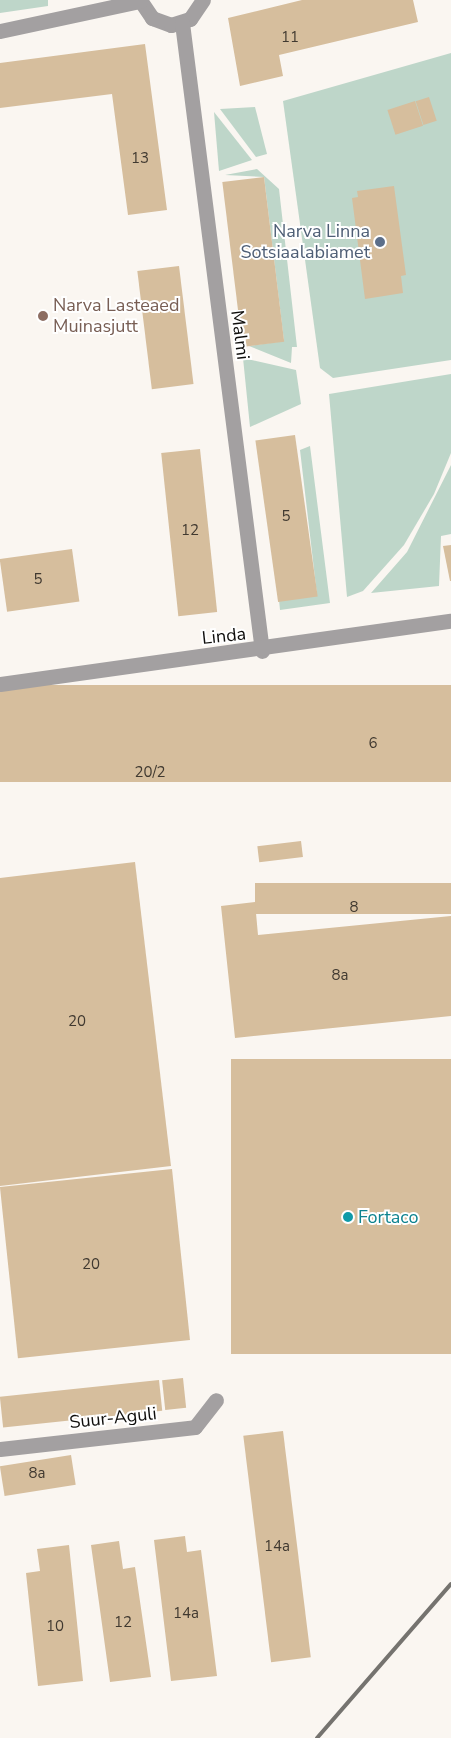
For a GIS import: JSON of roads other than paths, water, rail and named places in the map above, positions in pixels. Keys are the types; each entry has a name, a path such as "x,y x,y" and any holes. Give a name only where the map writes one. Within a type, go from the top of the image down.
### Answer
{"street":[{"path":"0,31 140,1 152,18 182,23 197,13 203,0"},
{"name":"Malmi","path":"182,23 262,651"},
{"name":"Linda","path":"0,684 262,651 451,621"},
{"name":"Suur-Aguli","path":"0,1449 195,1428 216,1400"}],"railway":[{"path":"317,1738 451,1584"}],"place":[{"name":"Narva Linna Sotsiaalabiamet","path":"380,242"},
{"name":"Narva Lasteaed Muinasjutt","path":"43,316"},
{"name":"Fortaco","path":"348,1217"}]}
